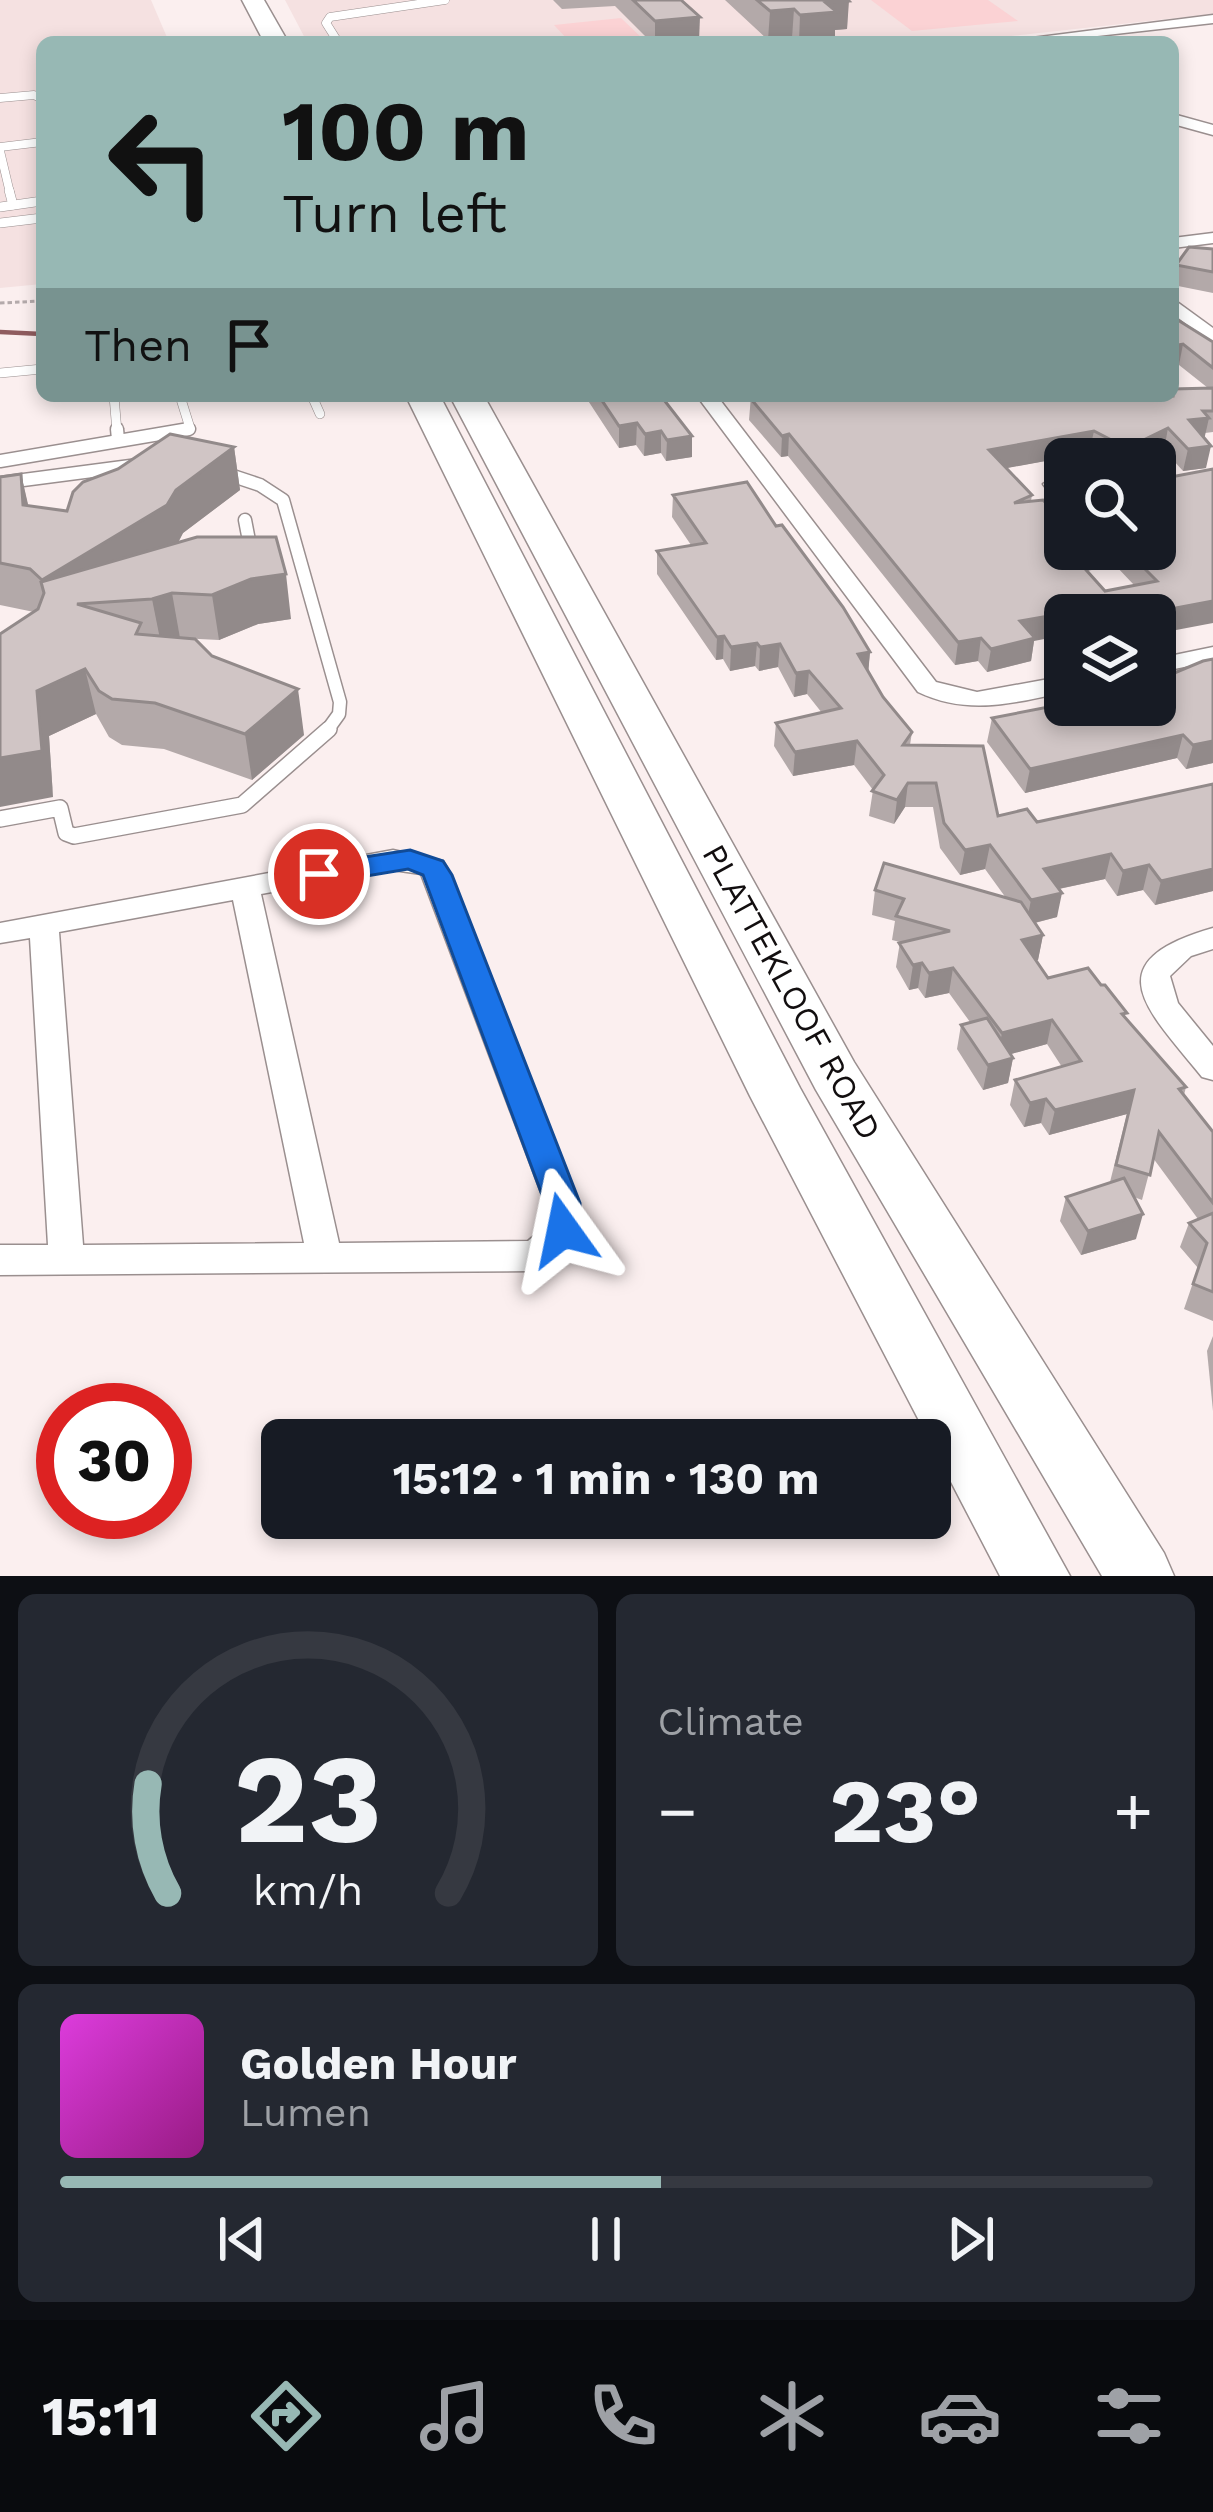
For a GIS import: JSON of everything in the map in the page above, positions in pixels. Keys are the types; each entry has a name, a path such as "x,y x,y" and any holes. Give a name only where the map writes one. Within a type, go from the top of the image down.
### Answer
{"main road":[{"path":"253,0 273,36"},
{"name":"PLATTEKLOOF ROAD","path":"426,402 777,1096 1036,1576"},
{"name":"PLATTEKLOOF ROAD","path":"470,402 835,1076 1140,1576"}],"street":[{"path":"1084,36 1213,19"},
{"path":"1179,120 1213,130"},
{"path":"1179,242 1213,238"},
{"path":"1179,309 1208,329"},
{"path":"712,402 927,687 956,699 981,701 1044,688"},
{"path":"1176,662 1213,654"},
{"path":"0,933 393,860 433,868 562,1203 563,1230 551,1246 533,1256 0,1260"},
{"path":"245,888 325,1258"},
{"path":"44,926 68,1260"},
{"path":"1213,938 1164,955 1155,967 1154,984 1213,1068"}],"lane":[{"path":"334,36 326,23 330,16 445,0"},
{"path":"0,98 36,95"},
{"path":"13,205 0,149 36,143"},
{"path":"0,207 36,202"},
{"path":"0,223 36,218"},
{"path":"0,374 36,370"},
{"path":"115,402 118,439"},
{"path":"0,461 188,430 181,402"},
{"path":"315,402 320,414"},
{"path":"0,484 157,463"},
{"path":"0,818 58,807 66,833 82,836 228,811 257,796 339,714 340,702 283,500 260,484 212,470"},
{"path":"244,520 256,573"},
{"path":"282,572 303,568"}],"path":[{"path":"0,303 36,301"}],"shaded area":[{"path":"0,0 151,0 166,36 36,36 36,285 0,288"},
{"path":"285,0 1213,0 1213,14 1012,36 304,36"},
{"path":"871,0 988,0 1018,21 912,31"},
{"path":"621,18 640,36 564,36 554,25"}],"building":[{"path":"633,0 681,0 700,17 655,21"},
{"path":"757,0 849,1 826,3 837,12 800,15 794,9 770,11"},
{"path":"1189,247 1213,249 1213,272 1179,266"},
{"path":"1179,321 1213,342 1213,368 1179,345"},
{"path":"1213,388 1213,411 1203,411 1209,418 1189,420 1211,446 1188,449 1168,428 1148,438 1108,438 1094,431 989,450 1032,495 1014,503 1044,501 1044,570 1086,570 1105,591 1157,581 1146,570 1176,570 1176,476 1213,469 1213,601 1176,608 1176,594 1044,594 1044,617 1020,621 1035,638 991,649 981,638 958,642 789,434 782,436 754,402 1179,402 1179,389"},
{"path":"603,402 666,402 692,436 667,440 661,431 645,434 637,423 619,426"},
{"path":"170,434 234,447 176,490 167,505 42,580 30,569 0,563 0,477 21,474 23,505 67,511 73,492 83,482 118,469"},
{"path":"747,482 776,526 782,525 843,607 870,652 858,654 883,697 912,732 903,745 983,746 998,816 1027,809 1037,822 1213,784 1213,869 1161,881 1149,865 1123,871 1111,854 1044,869 1062,893 1031,900 990,845 965,850 944,823 936,783 908,783 897,800 872,791 884,775 857,741 795,752 776,723 841,708 809,671 796,673 780,644 731,647 724,636 717,637 657,551 706,543 673,495"},
{"path":"197,537 276,537 286,574 251,579 212,595 172,593 152,599 77,604 141,623 136,634 195,639 212,656 298,689 245,734 155,703 112,699 99,691 85,669 37,691 42,751 0,758 0,634 38,609 44,593 41,582"},
{"path":"1213,659 1213,741 1193,745 1183,735 1030,769 992,718 1044,708 1044,726 1176,726 1176,672"},
{"path":"884,863 1021,902 1043,935 1022,940 1048,978 1088,968 1105,985 1127,1013 1122,1014 1186,1087 1179,1089 1213,1132 1213,1203 1159,1132 1150,1175 1116,1165 1134,1090 1055,1110 1046,1099 1030,1103 1015,1080 1081,1061 1052,1020 1002,1033 953,968 929,973 922,963 913,965 899,943 950,931 896,916 904,899 875,890"},
{"path":"987,1018 1013,1058 988,1065 961,1025"},
{"path":"1124,1178 1143,1214 1088,1231 1066,1197"},
{"path":"1213,1213 1213,1292 1193,1284 1207,1243 1189,1223"}],"waterway":[{"path":"0,332 36,334"}],"route":[{"path":"319,874 410,860 433,868 438,875 562,1203 563,1230"}]}
